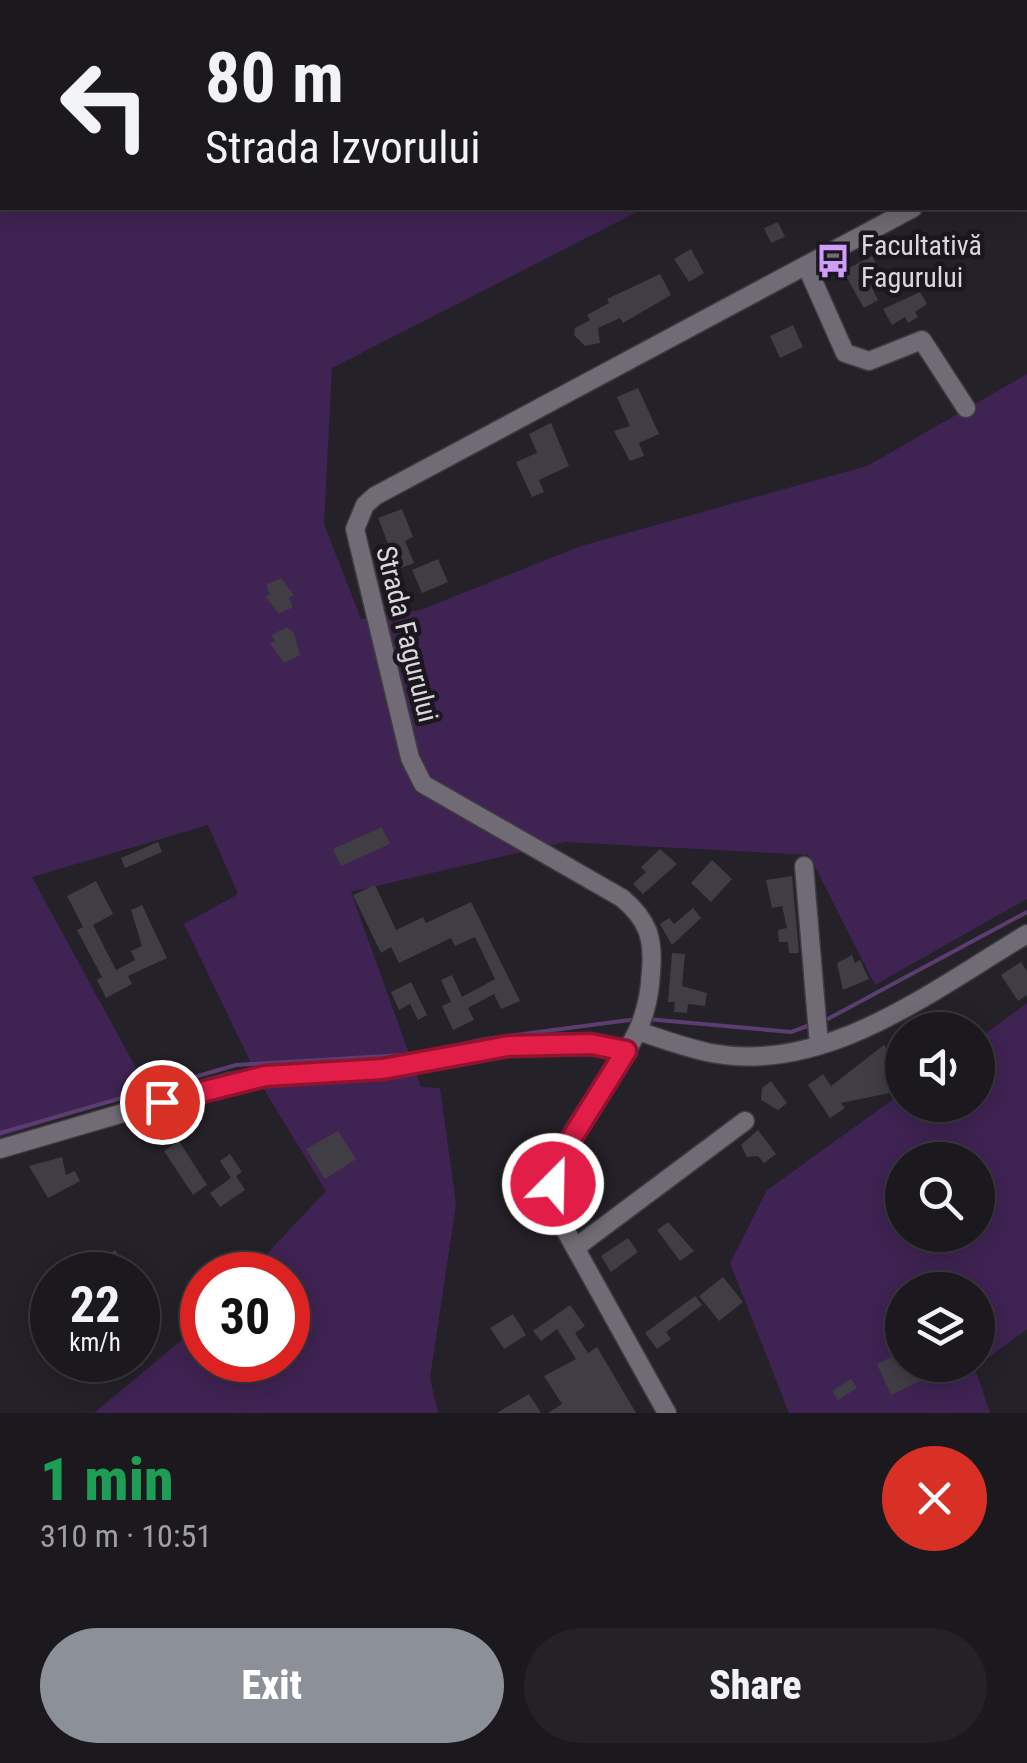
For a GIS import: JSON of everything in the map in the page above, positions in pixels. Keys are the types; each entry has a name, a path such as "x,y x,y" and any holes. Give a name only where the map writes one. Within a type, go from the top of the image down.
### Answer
{"street":[{"name":"Strada Fagurului","path":"667,1413 555,1208 554,1171 640,1023 652,952 651,931 640,914 572,868 423,784 410,758 355,529 365,505 375,496 910,210"},
{"path":"806,265 845,353 869,360 922,340 966,408"},
{"path":"804,866 819,1030"},
{"path":"640,1023 713,1053 775,1055 819,1030 854,1034 1027,934"},
{"path":"0,1149 229,1082 265,1076 383,1069 481,1049 537,1043 591,1044 626,1051"},
{"path":"575,1248 745,1121"}],"shaded area":[{"path":"0,210 641,210 332,368 324,524 361,619 420,610 581,546 867,466 1027,374 1027,899 875,985 809,855 565,842 351,892 421,1087 440,1088 456,1204 430,1378 438,1413 94,1413 131,1382 160,1382 160,1358 180,1341 180,1382 310,1382 310,1252 269,1252 326,1191 263,1088 184,924 238,894 208,825 32,877 148,1090 0,1137"},
{"path":"1027,1003 1027,1329 995,1353 995,1272 885,1272 885,1382 980,1382 990,1413 789,1413 730,1263 767,1190 885,1105 885,1122 995,1122 995,1027"}],"building":[{"path":"778,222 785,237 771,243 764,228"},
{"path":"691,249 704,273 689,282 674,259"},
{"path":"872,256 879,269 866,276 878,300 864,308 843,271"},
{"path":"660,274 671,295 623,323 620,318 598,328 600,343 585,346 574,335 575,328 590,320 587,315 609,303 607,299"},
{"path":"920,292 927,304 915,312 918,317 908,323 905,317 892,325 883,309"},
{"path":"793,325 803,347 780,358 770,336"},
{"path":"638,388 659,434 639,443 644,456 630,461 614,431 630,426 617,397"},
{"path":"551,423 569,466 539,480 544,492 532,497 516,462 537,453 529,434"},
{"path":"402,509 413,537 405,541 414,563 398,569 378,518"},
{"path":"438,559 448,582 422,593 412,570"},
{"path":"281,578 294,595 289,598 293,607 279,614 265,596 270,594 266,585"},
{"path":"287,627 294,633 300,655 284,663 270,643 275,641 271,635"},
{"path":"382,827 390,844 341,866 333,849"},
{"path":"158,842 162,852 125,868 121,858"},
{"path":"660,849 677,864 643,894 633,884 646,872 641,867"},
{"path":"712,860 732,879 711,902 691,883"},
{"path":"792,876 799,953 789,953 788,942 779,942 778,930 787,928 782,906 772,908 766,880"},
{"path":"96,881 113,914 93,925 116,970 135,960 131,951 142,946 131,910 142,905 167,958 128,976 132,984 106,998 97,980 102,977 77,930 83,927 67,896"},
{"path":"375,885 396,930 423,917 426,923 471,902 520,1001 501,1009 494,994 468,1008 474,1020 453,1030 442,1006 451,1002 441,980 452,975 462,997 495,979 475,937 455,946 451,938 399,963 391,947 381,953 353,895"},
{"path":"693,908 701,918 672,945 660,924 669,918 674,924"},
{"path":"672,953 685,954 682,986 707,993 705,1006 688,1004 687,1013 674,1012 675,1002 668,1002"},
{"path":"852,955 855,963 860,960 869,979 843,990 837,963"},
{"path":"1021,962 1027,971 1027,995 1018,1001 1001,975"},
{"path":"411,982 427,1015 418,1020 410,1004 399,1010 391,992"},
{"path":"884,1045 885,1094 841,1103 845,1108 830,1118 808,1085 823,1074 831,1086"},
{"path":"771,1081 787,1103 778,1110 761,1100 762,1088"},
{"path":"758,1130 776,1154 764,1163 758,1156 747,1157 741,1145"},
{"path":"338,1131 356,1159 325,1179 306,1149"},
{"path":"179,1141 207,1185 193,1195 164,1151"},
{"path":"230,1154 242,1172 236,1176 245,1190 220,1207 210,1193 231,1178 220,1161"},
{"path":"62,1157 66,1175 75,1171 80,1181 48,1198 29,1166"},
{"path":"668,1222 694,1251 680,1261 657,1230"},
{"path":"628,1238 638,1252 611,1272 601,1256"},
{"path":"723,1277 743,1302 719,1321 699,1296"},
{"path":"695,1296 702,1305 666,1332 671,1339 657,1349 645,1333"},
{"path":"570,1305 585,1326 575,1333 588,1353 597,1347 636,1413 548,1413 562,1404 544,1376 576,1359 557,1329 541,1341 533,1331"},
{"path":"513,1314 526,1335 504,1349 490,1328"},
{"path":"885,1360 885,1382 877,1364"},
{"path":"851,1379 857,1388 838,1400 832,1391"},
{"path":"885,1382 918,1382 891,1395"},
{"path":"529,1394 541,1413 497,1413"}],"waterway":[{"path":"824,1021 1027,912"},
{"path":"0,1133 236,1065 419,1054 485,1039 637,1019"},
{"path":"647,1019 791,1032 810,1025"}],"place":[{"name":"Facultativă Fagurului","path":"833,261"}],"route":[{"path":"162,1102 265,1076 383,1069 508,1046 591,1044 626,1051 558,1160 553,1184"}]}
